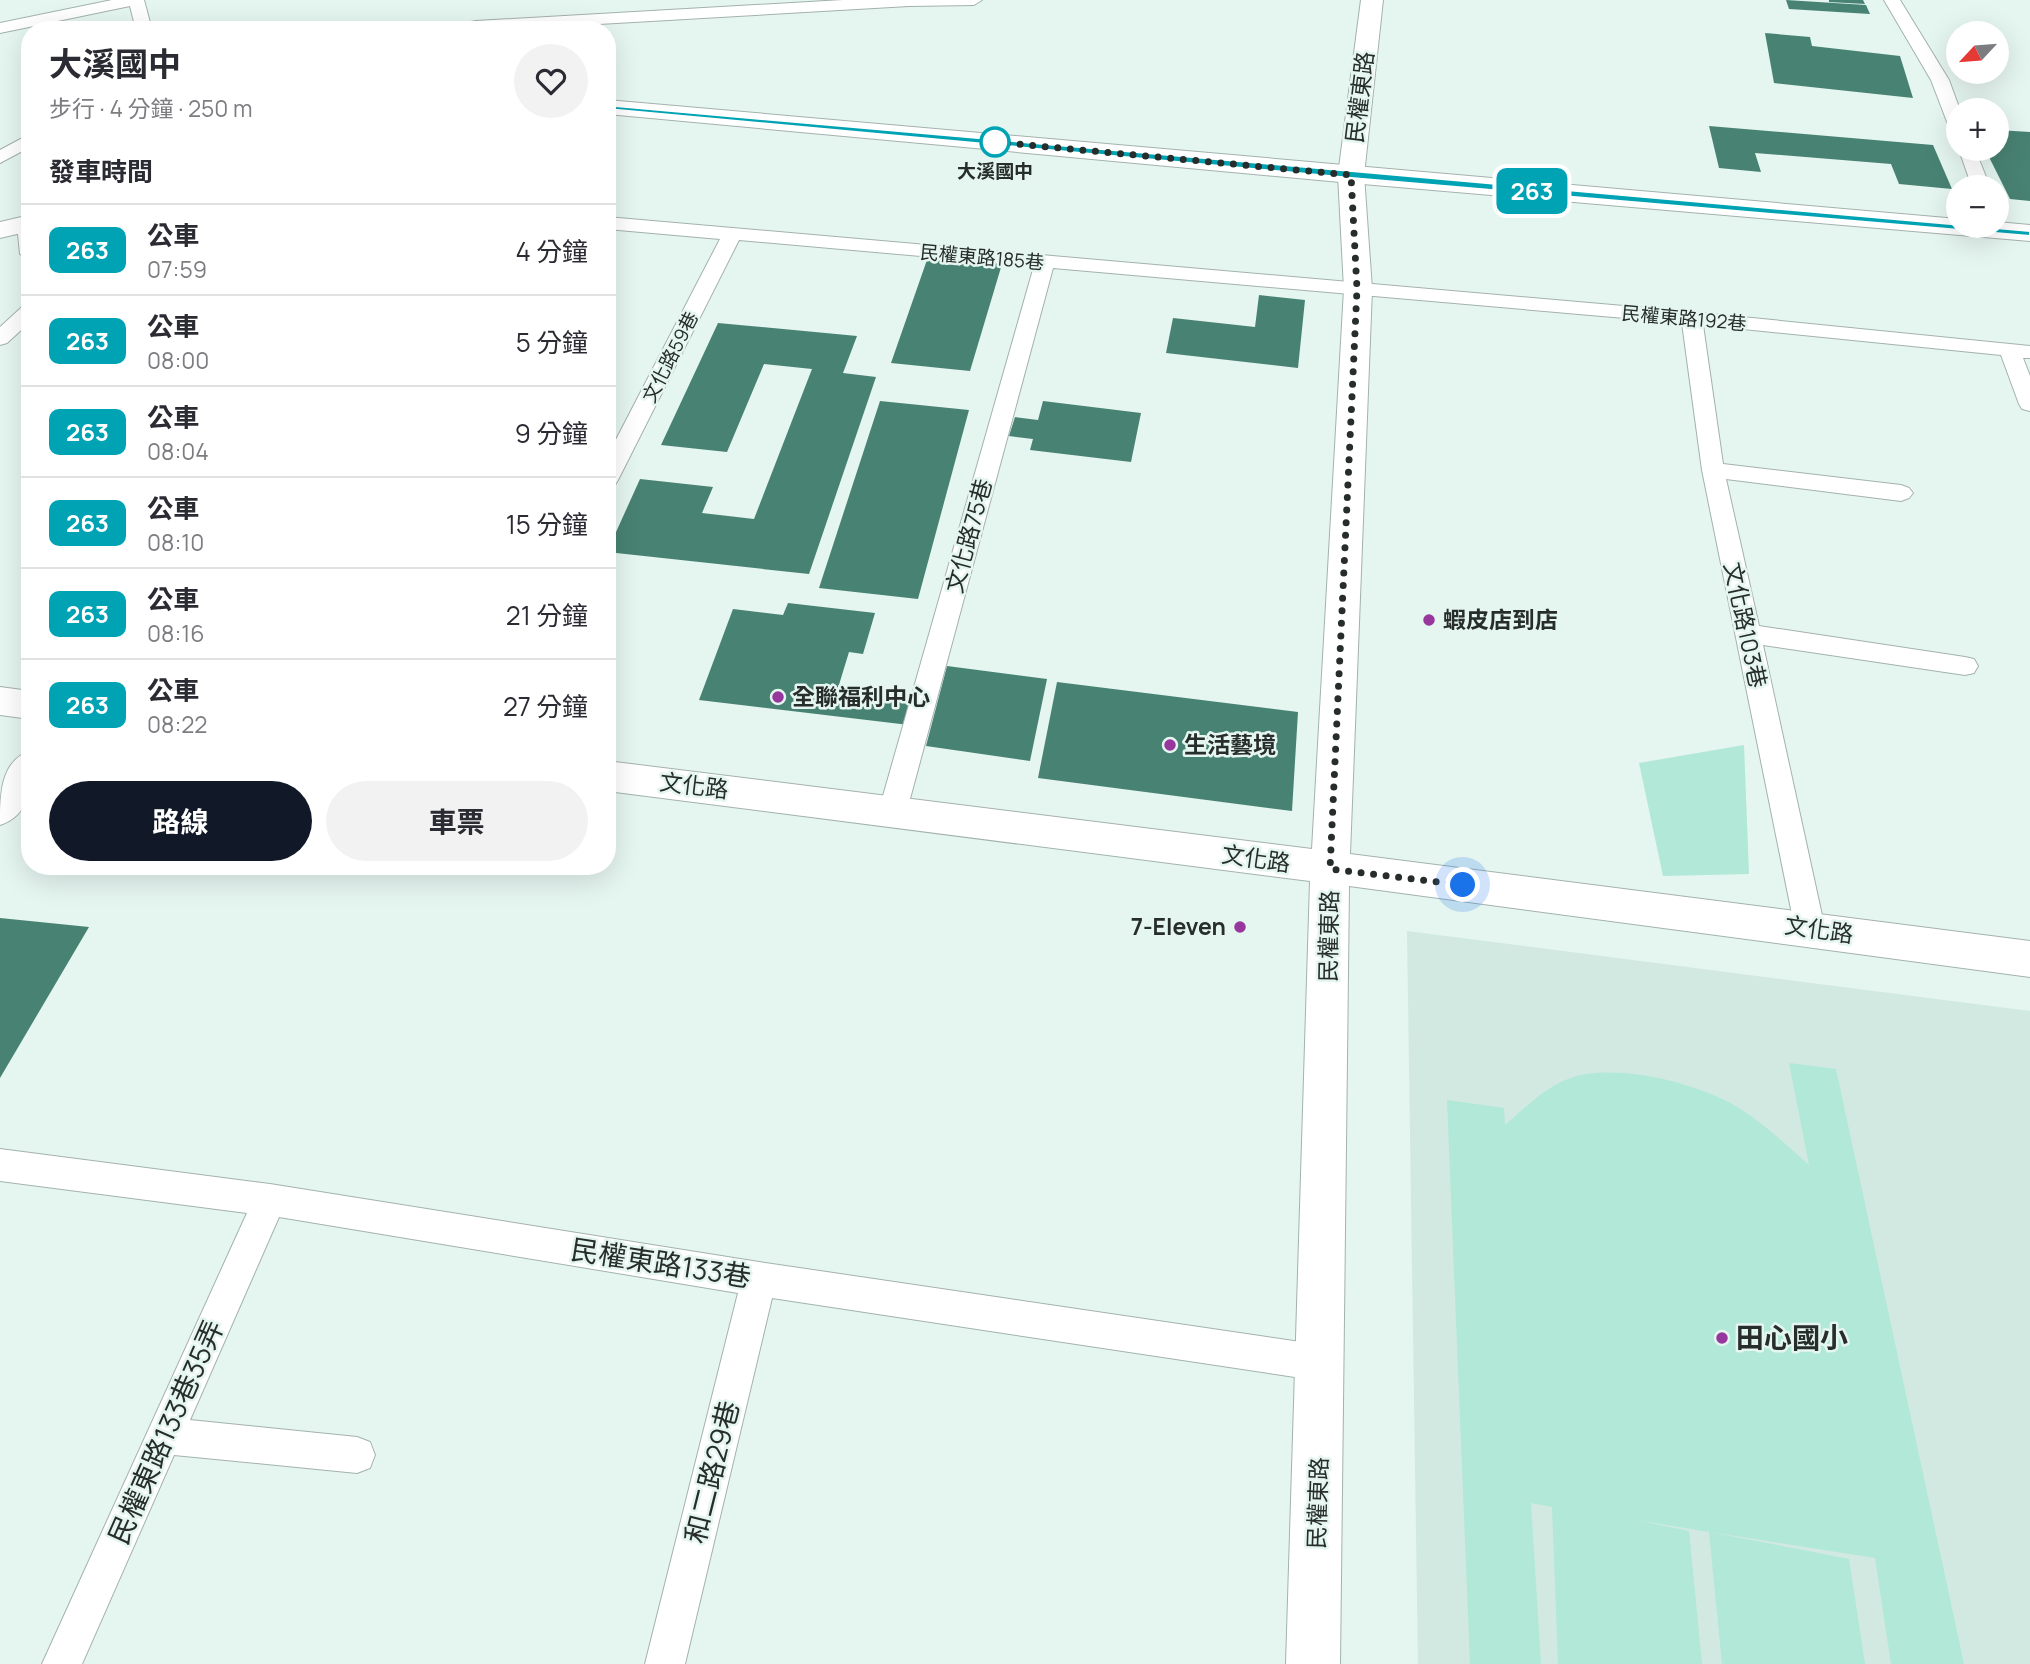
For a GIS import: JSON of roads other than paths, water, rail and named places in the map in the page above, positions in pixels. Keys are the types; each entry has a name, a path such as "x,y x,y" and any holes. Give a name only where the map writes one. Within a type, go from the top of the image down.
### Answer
{"street":[{"name":"民權東路","path":"1313,1664 1330,869 1357,289 1351,175 1372,0"},
{"path":"616,108 1351,175 1946,224"},
{"path":"0,230 21,226"},
{"path":"2009,230 2030,233"},
{"path":"0,701 21,704"},
{"name":"文化路","path":"616,777 893,810 2030,959"},
{"path":"0,810 21,778"}],"lane":[{"path":"25,0 29,21"},
{"path":"34,21 136,0 142,21"},
{"path":"563,21 909,1 974,0"},
{"path":"1892,0 1940,80 1947,98"},
{"path":"0,28 21,24"},
{"path":"0,158 21,145"},
{"name":"民權東路185巷","path":"616,224 1357,289"},
{"name":"文化路59巷","path":"616,462 732,234"},
{"name":"文化路75巷","path":"893,810 1045,262"},
{"name":"民權東路192巷","path":"1357,289 1692,318 2020,351"},
{"name":"文化路103巷","path":"1692,318 1713,470 1810,929"},
{"path":"0,339 21,319"},
{"path":"2020,351 2030,404"},
{"path":"1713,470 1901,493"},
{"path":"1748,634 1965,666"},
{"name":"民權東路133巷","path":"0,1165 270,1200 759,1279 1321,1363"},
{"name":"民權東路133巷35弄","path":"62,1664 270,1200"},
{"name":"和二路29巷","path":"665,1664 759,1279"},
{"path":"164,1436 357,1455"}],"place":[{"name":"大溪國中","path":"995,142"},
{"name":"蝦皮店到店","path":"1429,620"},
{"name":"全聯福利中心","path":"778,697"},
{"name":"生活藝境","path":"1170,745"},
{"name":"7-Eleven","path":"1240,927"},
{"name":"田心國小","path":"1722,1338"}]}
